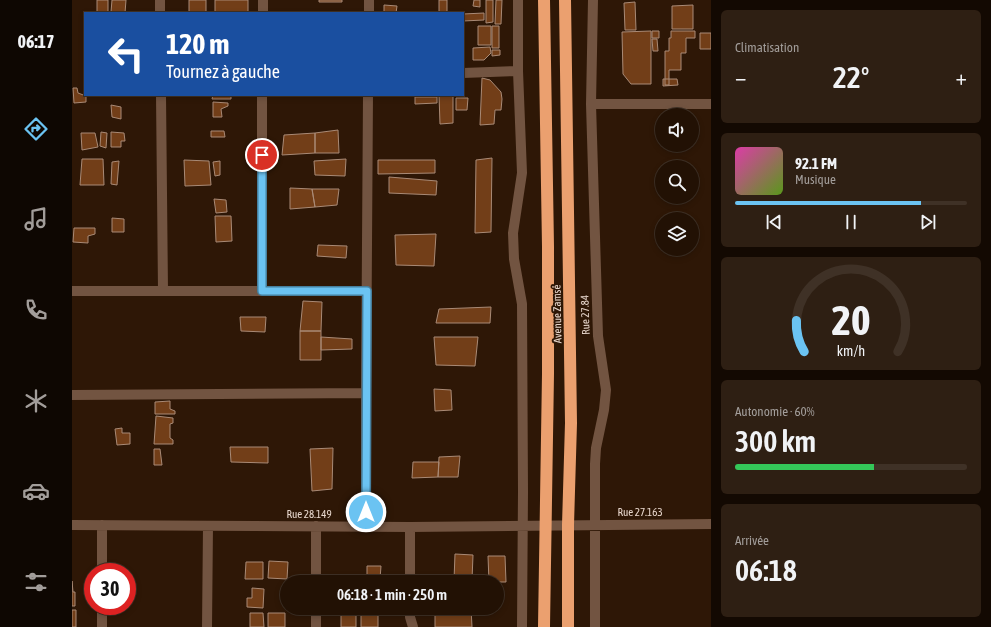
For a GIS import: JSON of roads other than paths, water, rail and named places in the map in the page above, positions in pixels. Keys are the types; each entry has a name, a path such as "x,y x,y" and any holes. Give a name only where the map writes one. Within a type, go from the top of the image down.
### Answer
{"highway":[{"name":"Avenue Zamsé","path":"544,0 548,247 548,374 544,627"},
{"name":"Avenue Zamsé","path":"565,0 571,423 568,525 568,627"}],"street":[{"path":"160,0 160,12"},
{"path":"262,0 262,12"},
{"path":"369,0 369,12"},
{"path":"518,0 518,71 522,173 513,240 514,259 522,304 522,627"},
{"name":"Rue 27.84","path":"593,0 591,104 598,336 606,390 604,410 596,448 595,627"},
{"path":"464,73 518,71"},
{"path":"161,96 163,292"},
{"path":"262,96 262,291"},
{"path":"366,526 368,96"},
{"path":"591,104 711,104"},
{"path":"72,292 367,291"},
{"path":"72,395 366,393"},
{"name":"Rue 27.163","path":"545,526 595,524 711,524"},
{"name":"Rue 28.149","path":"72,525 410,527 545,526"},
{"path":"102,525 102,563"},
{"path":"207,627 208,526"},
{"path":"316,526 316,575"},
{"path":"410,527 410,575"},
{"path":"102,615 102,627"},
{"path":"316,615 316,627"},
{"path":"410,615 414,627"}]}
